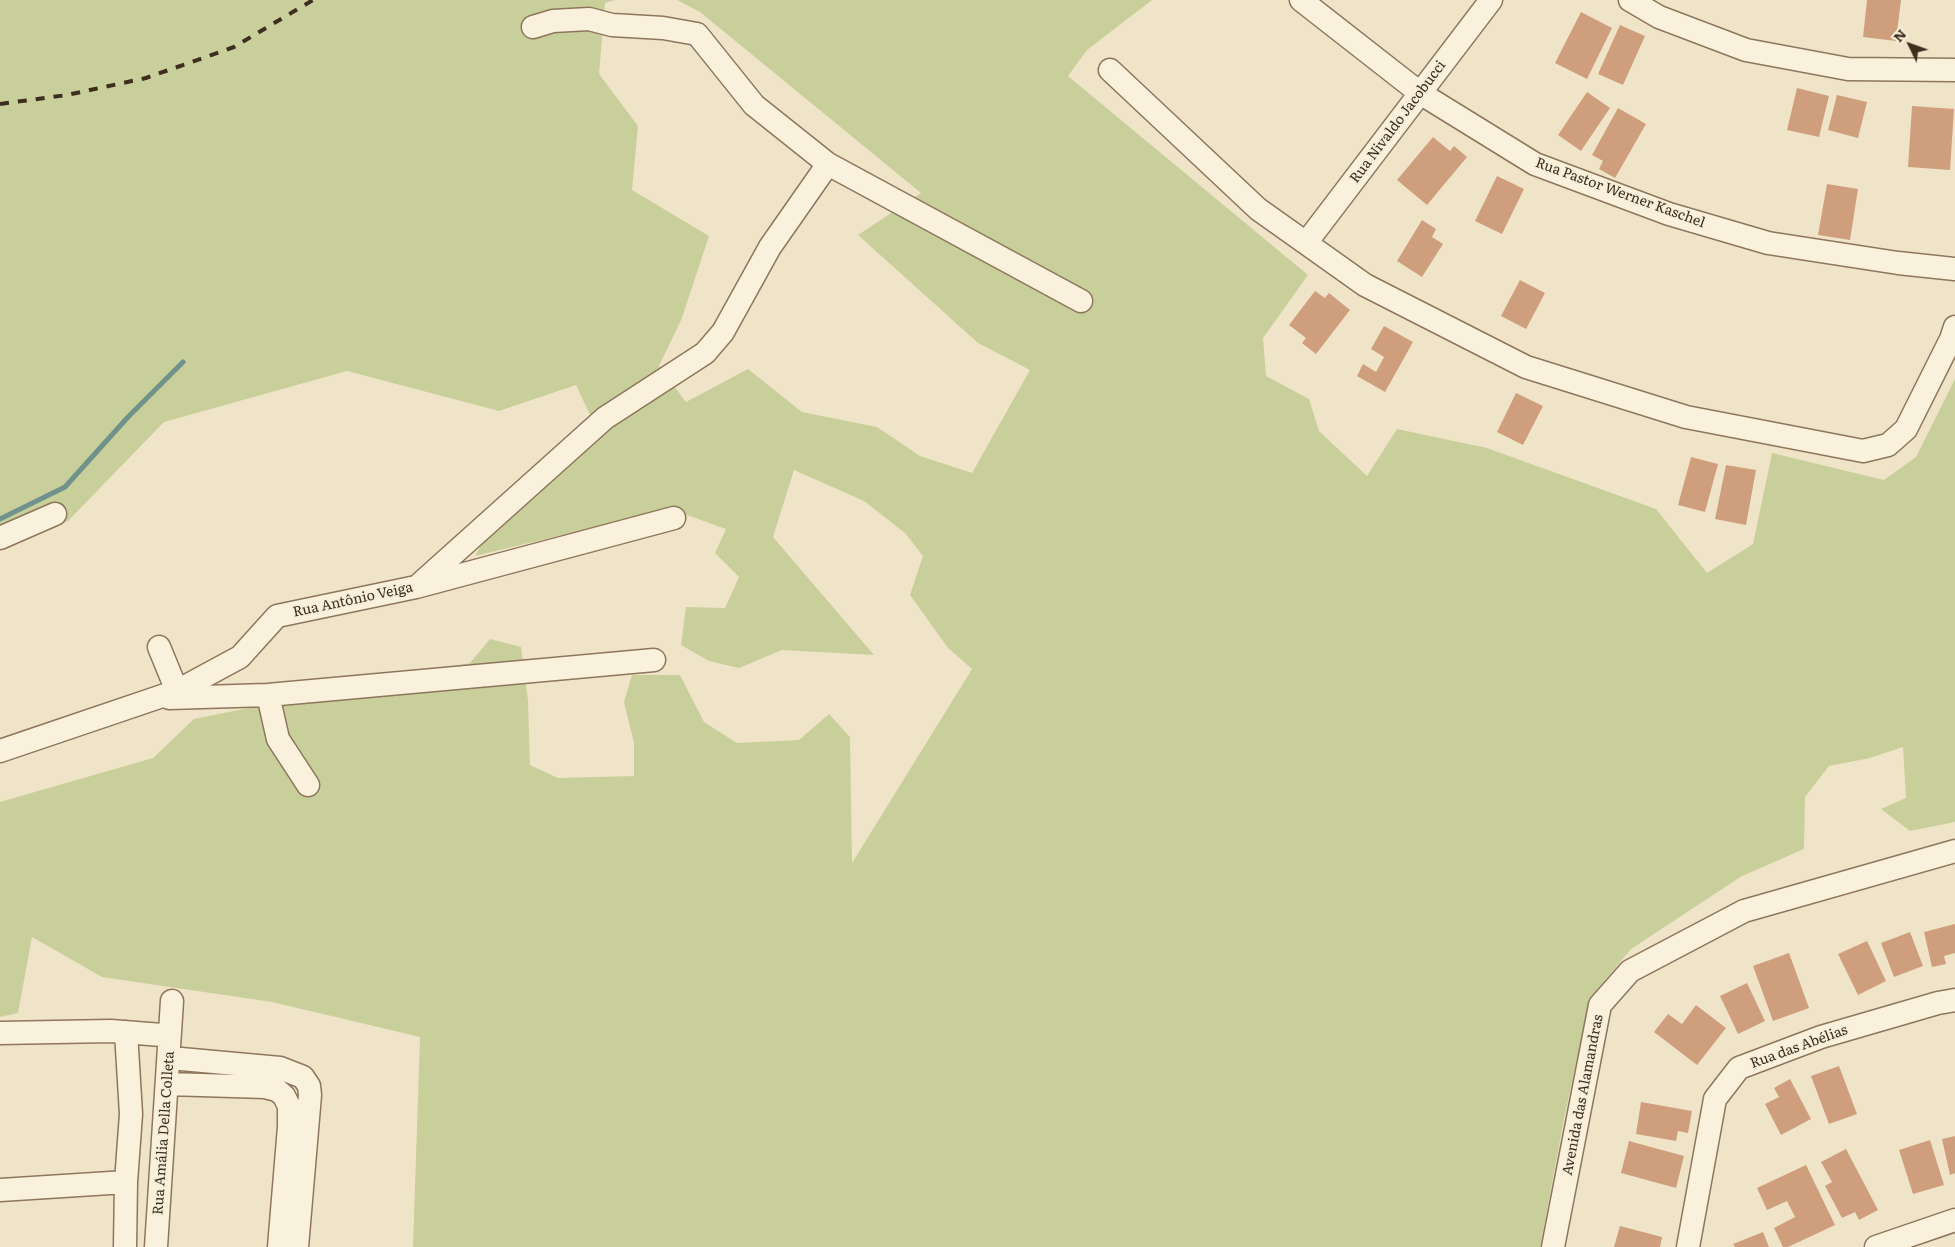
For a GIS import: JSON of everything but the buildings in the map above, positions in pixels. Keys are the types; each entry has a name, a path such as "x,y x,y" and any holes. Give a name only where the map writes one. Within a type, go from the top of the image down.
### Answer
{"street":[{"name":"Rua Pastor Werner Kaschel","path":"1301,0 1420,93 1535,164 1669,214 1768,244 1898,263 1955,269"},
{"name":"Rua Nivaldo Jacobucci","path":"1306,243 1491,0"},
{"path":"1630,0 1659,17 1746,50 1848,69 1955,70"},
{"path":"533,27 553,21 589,19 612,25 663,28 697,34 754,105 828,164 1082,301"},
{"path":"1110,70 1258,210 1365,285 1526,366 1686,417 1863,451 1888,445 1906,429 1951,339 1955,327"},
{"path":"416,587 605,418 705,354 723,332 770,247 828,164"},
{"path":"0,538 55,514"},
{"name":"Rua Antônio Veiga","path":"0,751 177,691 240,657 277,616 416,587 674,518"},
{"path":"159,647 177,691"},
{"path":"155,698 268,695 654,660"},
{"path":"268,695 278,739 308,785"},
{"name":"Avenida das Alamandras","path":"1553,1247 1600,1006 1630,971 1744,911 1955,851"},
{"name":"Rua das Abélias","path":"1688,1247 1715,1100 1739,1068 1821,1037 1938,1003 1955,1000"},
{"path":"172,1001 170,1049 280,1068 304,1077 309,1086 310,1095 297,1247"},
{"path":"125,1247 126,1182 131,1114 126,1032"},
{"name":"Rua Amália Della Colleta","path":"0,1033 126,1032 162,1035 170,1049 156,1247"},
{"path":"168,1084 264,1087 277,1090 284,1096 289,1106 289,1126 279,1247"},
{"path":"0,1190 126,1182"},
{"path":"1876,1247 1955,1220"}],"green space":[{"path":"0,0 615,0 605,3 599,74 638,126 632,190 709,236 682,318 659,366 686,402 748,369 802,412 877,427 920,456 972,473 1030,370 978,343 858,235 921,193 700,12 677,0 1152,0 1087,50 1068,76 1308,275 1263,338 1266,376 1309,399 1319,431 1367,476 1397,429 1487,448 1656,509 1707,573 1753,544 1772,453 1884,480 1916,457 1955,379 1955,822 1910,831 1881,809 1906,798 1903,747 1870,758 1829,766 1805,797 1804,849 1742,876 1631,949 1590,998 1564,1119 1540,1247 413,1247 420,1037 272,1002 102,977 32,937 18,1013 0,1017 0,802 153,758 194,719 470,663 490,639 521,647 528,700 530,765 558,778 634,776 634,743 624,702 632,675 680,675 704,722 737,743 799,740 829,714 850,737 852,863 972,669 948,648 910,595 923,556 905,533 864,501 794,470 773,537 874,655 782,650 739,668 709,661 681,645 686,607 725,608 739,577 715,553 726,529 670,509 475,556 515,483 591,417 576,385 499,411 347,371 164,422 68,521 0,546"}],"waterway":[{"path":"0,519 65,487 128,417 183,362"}],"railway":[{"path":"0,104 67,95 146,78 234,47 313,0"}]}
